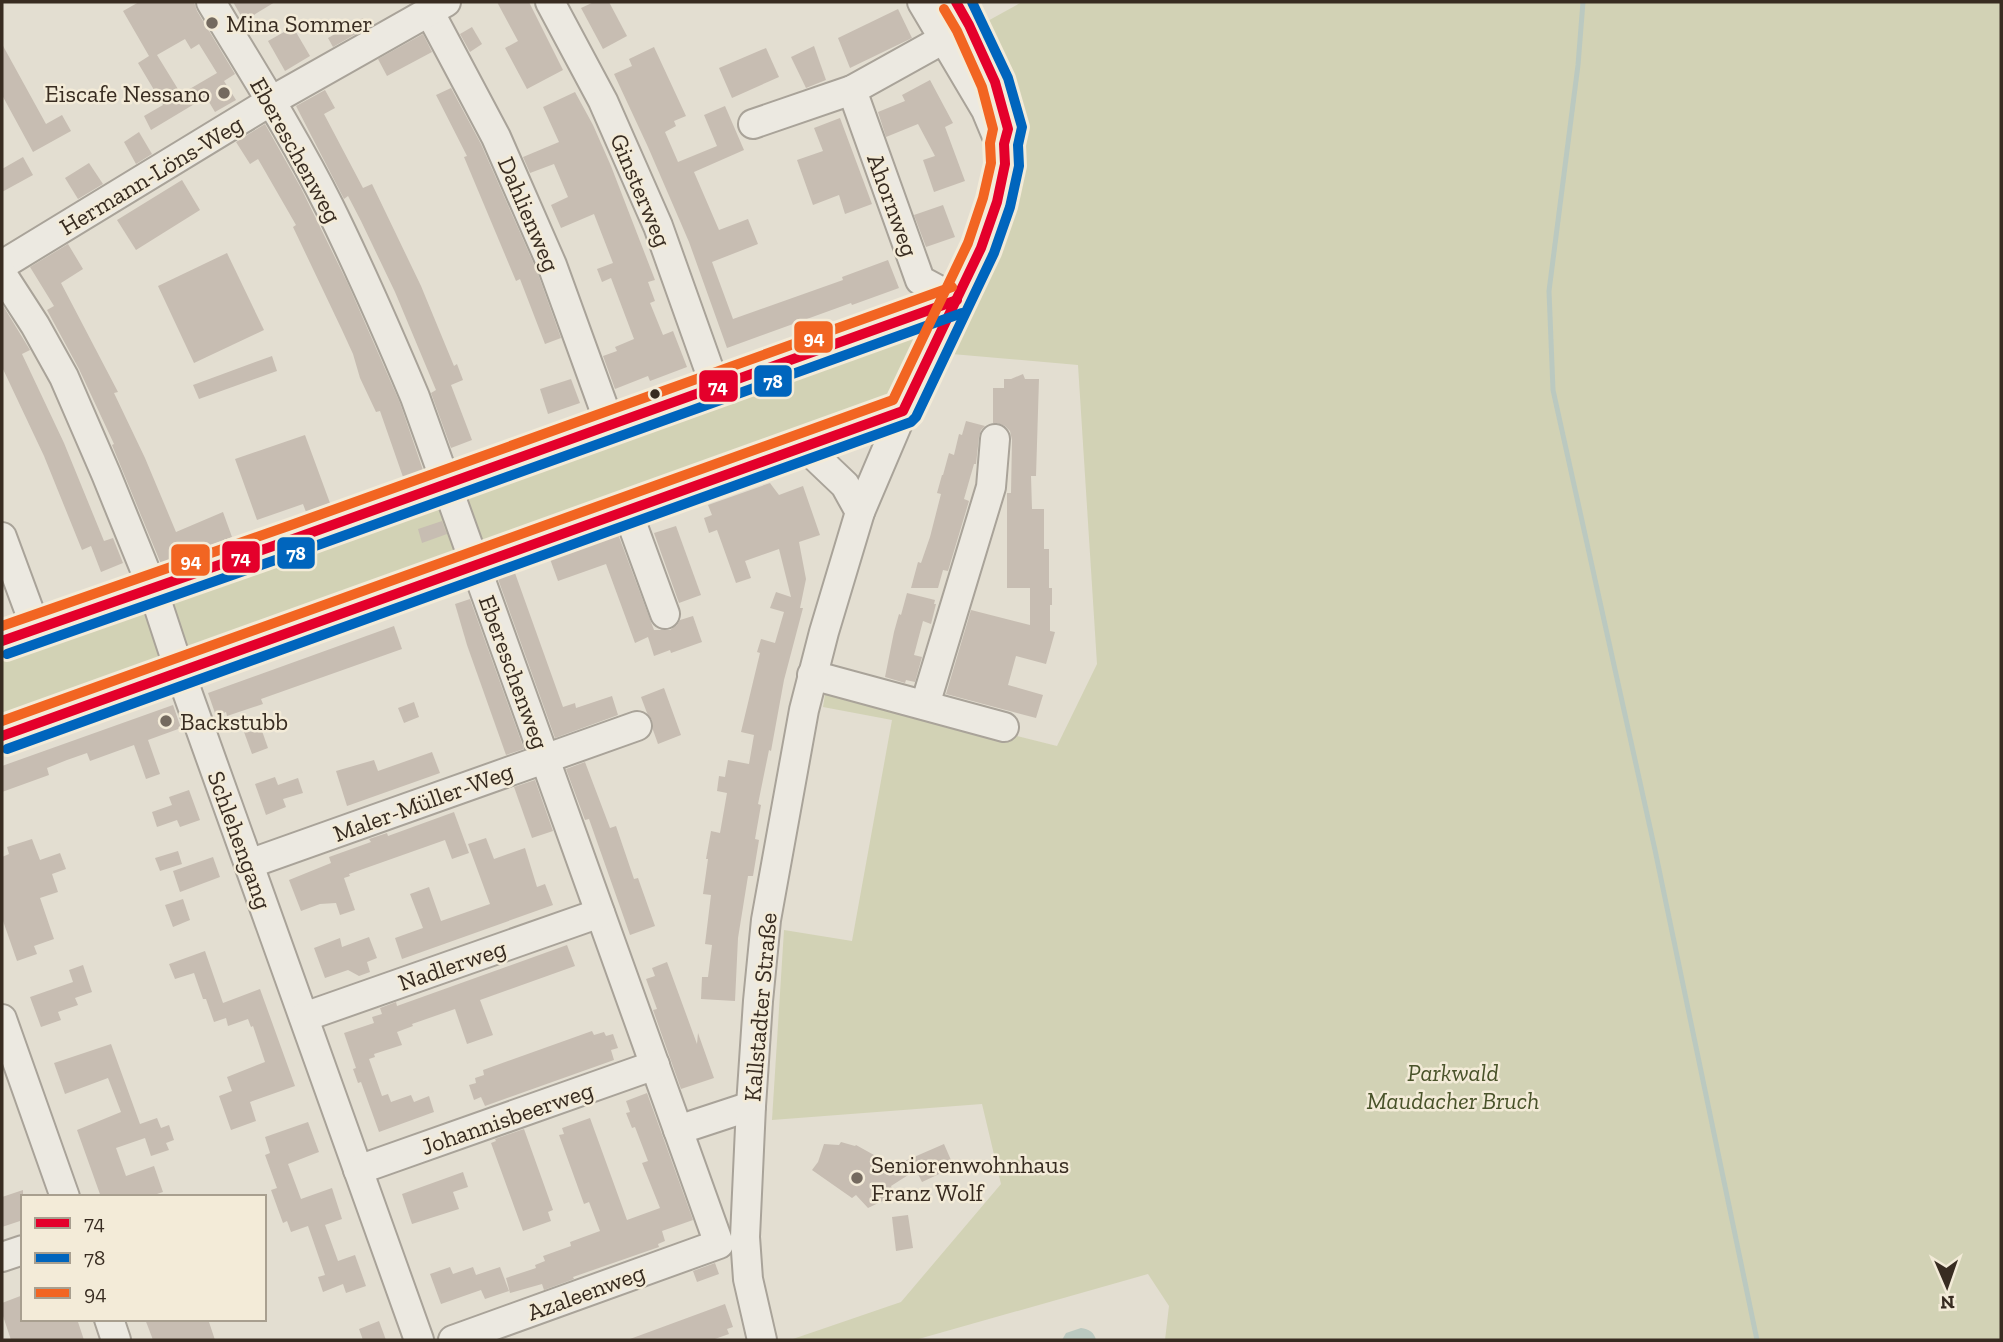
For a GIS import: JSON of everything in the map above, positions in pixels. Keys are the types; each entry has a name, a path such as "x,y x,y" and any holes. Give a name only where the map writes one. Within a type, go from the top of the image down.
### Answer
{"street":[{"name":"Ebereschenweg","path":"211,2 328,204 380,314 415,397 719,1244"},
{"name":"Ginsterweg","path":"550,2 603,101 658,226 715,386"},
{"path":"922,2 986,110 994,131 1004,144"},
{"name":"Hermann-Löns-Weg","path":"2,265 271,102 437,7"},
{"name":"Dahlienweg","path":"437,7 552,265 610,425"},
{"path":"753,124 852,90 943,39 962,13"},
{"name":"Kallstadter Straße","path":"762,1340 748,1279 745,1237 758,1001 766,920 812,675 860,512 903,411 981,248 997,202 1005,164 1004,144 1008,129 995,82 962,13"},
{"name":"Ahornweg","path":"852,90 920,280 957,300"},
{"name":"Schlehengang","path":"2,274 64,377 152,587 419,1340"},
{"path":"2,641 957,300"},
{"path":"2,736 903,411"},
{"path":"925,705 991,487 995,439"},
{"path":"803,446 845,485 860,512"},
{"path":"627,510 665,614"},
{"path":"2,537 36,629"},
{"path":"812,675 1004,726"},
{"name":"Maler-Müller-Weg","path":"249,864 637,726"},
{"name":"Nadlerweg","path":"304,1017 600,913"},
{"path":"2,1019 64,1195"},
{"name":"Johannisbeerweg","path":"358,1170 654,1065"},
{"path":"678,1130 751,1106"},
{"name":"Azaleenweg","path":"453,1340 719,1244"},
{"path":"2,1257 21,1251"},
{"path":"110,1321 116,1340"}],"green space":[{"name":"Parkwald Maudacher Bruch","path":"1022,2 2001,2 2001,1340 1165,1340 1169,1306 1148,1274 915,1340 790,1340 901,1302 1001,1184 982,1104 772,1120 784,930 852,941 892,720 823,707 826,688 1057,746 1097,664 1078,365 952,354 1015,216 1022,136 1012,87 975,28"},
{"path":"957,300 903,411 2,736 2,641"}],"shaded area":[{"path":"1081,1328 1091,1331 1096,1340 1062,1340 1066,1333"}],"building":[{"path":"139,2 194,2 235,74 224,81 236,100 215,112 206,97 151,130 144,116 163,105 138,63 149,56 123,11","holes":["185,39 191,49 199,44 217,73 181,94 157,55"]},
{"path":"233,2 275,2 244,21"},
{"path":"497,2 529,2 563,70 527,89 505,48 518,41"},
{"path":"594,2 609,2 627,36 603,49 581,8"},
{"path":"898,9 912,38 850,68 838,38"},
{"path":"363,18 368,27 333,47 328,38"},
{"path":"293,27 310,56 285,71 268,41"},
{"path":"472,27 482,44 470,52 460,34"},
{"path":"423,34 432,52 387,76 378,59"},
{"path":"2,44 46,124 62,115 71,131 33,152 2,95"},
{"path":"814,46 826,80 806,88 791,57"},
{"path":"654,47 686,116 674,121 676,126 665,132 678,162 717,146 704,115 725,106 744,150 694,172 719,230 748,219 758,244 712,262 733,319 843,280 842,277 888,260 899,288 727,348 689,242 614,74 632,66 629,59"},
{"path":"766,48 779,77 732,98 719,68"},
{"path":"930,80 953,123 945,127 965,181 934,192 923,160 935,156 918,124 886,137 878,112 905,101 902,95"},
{"path":"451,88 481,144 537,271 561,338 545,344 520,279 516,281 464,157 467,156 436,95"},
{"path":"325,90 335,108 324,114 363,188 372,184 421,286 454,366 457,364 463,380 451,385 472,440 451,448 431,393 436,390 395,292 348,196 344,199 296,106"},
{"path":"575,92 611,166 655,280 648,282 655,301 650,303 663,335 673,331 687,367 650,381 648,376 615,389 603,356 617,351 615,347 634,339 611,278 602,282 597,269 613,263 594,214 561,228 551,205 568,197 554,164 530,173 523,157 559,142 543,107"},
{"path":"840,118 872,204 845,214 839,195 813,205 797,160 823,151 814,128"},
{"path":"265,124 301,188 348,284 400,403 423,470 403,477 380,411 376,412 360,378 353,354 293,227 296,225 258,159 250,164 236,142"},
{"path":"139,132 152,154 136,164 124,142"},
{"path":"23,157 33,175 2,192 2,169"},
{"path":"89,163 103,184 78,199 65,178"},
{"path":"182,180 200,210 136,250 117,220"},
{"path":"943,205 955,237 926,247 914,215"},
{"path":"68,244 83,269 61,283 118,392 114,393 176,532 223,512 232,537 161,564 112,445 114,444 79,369 47,310 54,306 30,267"},
{"path":"227,253 264,330 194,363 158,286"},
{"path":"2,304 30,350 22,354 64,443 104,541 113,538 123,563 101,572 91,546 82,550 44,456 2,367"},
{"path":"272,356 277,371 199,399 193,385"},
{"path":"1023,374 1025,379 1039,379 1036,476 1031,476 1032,509 1044,509 1044,549 1049,549 1049,588 1052,588 1050,631 1055,632 1046,664 1016,656 1008,685 1043,695 1036,718 946,694 971,610 1030,625 1030,588 1007,588 1007,493 1011,493 1012,440 1010,431 1005,426 993,423 993,388 1004,388 1004,379"},
{"path":"571,379 580,403 548,414 540,389"},
{"path":"966,421 985,426 979,437 976,464 964,499 969,501 948,571 943,570 938,588 911,588 918,562 921,563 930,537 941,494 937,493 949,453 954,455 959,434 962,435"},
{"path":"305,435 330,503 306,512 303,504 257,520 235,459"},
{"path":"770,483 779,495 803,486 820,535 799,542 806,579 800,608 803,608 784,680 758,804 761,805 755,839 759,840 753,876 748,876 738,938 735,1001 701,999 702,977 708,977 712,945 705,944 711,895 703,894 706,859 711,831 720,833 727,793 717,791 719,776 725,777 728,760 749,764 754,735 741,732 760,653 757,652 761,639 775,643 784,612 770,608 776,592 791,597 779,549 745,561 751,578 736,583 717,530 709,533 704,518 712,515 708,505"},
{"path":"442,521 447,534 422,543 418,529"},
{"path":"676,526 701,595 679,603 654,533"},
{"path":"618,534 654,630 670,630 680,620 693,616 702,642 654,656 648,637 635,643 606,564 558,581 550,559"},
{"path":"515,573 563,707 575,703 576,708 612,696 618,715 555,738 498,579"},
{"path":"907,593 935,600 936,604 931,624 923,621 914,655 922,657 915,682 906,680 905,683 885,677 894,632"},
{"path":"470,599 524,749 506,755 455,604"},
{"path":"394,626 402,649 261,699 263,704 227,716 226,712 216,716 208,693"},
{"path":"664,688 681,735 658,744 652,720 641,697"},
{"path":"414,702 419,717 404,723 398,708"},
{"path":"173,705 181,728 148,740 160,774 146,779 134,745 90,761 87,753 67,760 47,768 49,775 2,792 2,766"},
{"path":"262,731 268,748 252,754 244,732"},
{"path":"432,752 440,773 347,806 336,771 374,760 378,771"},
{"path":"585,762 610,828 616,826 634,879 638,878 655,926 630,935 589,819 585,820 566,769"},
{"path":"275,777 278,785 298,778 303,793 283,799 286,807 266,815 255,784"},
{"path":"535,780 553,831 532,838 514,787"},
{"path":"189,790 200,820 180,827 177,820 157,827 152,812 172,805 169,797"},
{"path":"454,812 469,853 452,859 445,840 349,874 350,876 344,878 355,910 340,915 336,903 320,904 301,911 289,880 331,863 329,857 371,842 369,839 387,833 388,836"},
{"path":"486,838 494,859 525,848 537,887 545,884 553,905 402,959 395,938 423,928 410,894 429,887 441,921 490,904 468,844"},
{"path":"32,839 40,860 60,853 66,869 52,874 58,892 40,898 54,939 34,946 37,954 17,961 2,918 2,857 9,854 7,847"},
{"path":"178,851 182,864 160,871 155,858"},
{"path":"213,857 220,877 180,892 173,871"},
{"path":"183,899 190,920 173,927 165,905"},
{"path":"369,937 377,958 367,962 370,972 359,976 348,970 325,978 314,948 340,938 342,947"},
{"path":"567,945 575,966 480,1000 493,1035 467,1044 455,1009 397,1032 402,1045 374,1054 375,1057 369,1059 382,1096 388,1094 391,1102 411,1095 414,1102 429,1096 434,1112 379,1132 361,1082 358,1083 353,1069 356,1068 344,1033 374,1023 372,1017 382,1014 380,1008 396,1002 397,1006"},
{"path":"205,951 223,1003 260,989 295,1086 250,1102 256,1121 231,1130 219,1096 232,1091 227,1077 265,1062 248,1019 228,1026 226,1018 214,1022 194,973 175,979 169,964"},
{"path":"667,962 697,1044 698,1033 714,1078 681,1089 653,1010 657,1009 646,979 655,976 652,968"},
{"path":"83,965 92,992 75,998 78,1005 58,1012 61,1020 41,1027 30,997 73,982 69,970"},
{"path":"592,1031 594,1035 604,1032 606,1036 613,1034 618,1048 611,1050 614,1060 485,1106 481,1097 474,1100 469,1085 476,1083 475,1078 484,1075 483,1070"},
{"path":"111,1044 140,1124 157,1118 161,1128 169,1125 174,1140 166,1143 169,1150 151,1156 145,1138 116,1148 126,1176 154,1166 163,1192 154,1195 100,1195 77,1130 121,1112 108,1078 65,1094 54,1063"},
{"path":"647,1093 693,1220 662,1231 665,1241 658,1244 659,1247 544,1290 542,1284 510,1293 506,1278 536,1268 535,1265 545,1261 543,1256 600,1231 589,1202 584,1204 559,1135 564,1134 562,1128 590,1118 627,1220 660,1208 642,1163 648,1161 635,1127 632,1128 626,1113 630,1112 626,1101"},
{"path":"308,1122 319,1152 288,1164 301,1199 332,1188 342,1219 325,1225 338,1261 355,1255 366,1286 346,1293 343,1284 323,1292 318,1277 325,1275 308,1226 291,1232 287,1221 283,1223 271,1190 277,1188 265,1155 270,1153 265,1137"},
{"path":"524,1129 553,1210 548,1212 551,1221 523,1231 491,1143 496,1141 495,1139"},
{"name":"Seniorenwohnhaus Franz Wolf","path":"841,1142 856,1145 891,1167 944,1144 954,1167 922,1182 916,1170 891,1186 895,1195 868,1208 856,1195 852,1198 812,1170 824,1144 839,1145"},
{"path":"463,1172 468,1187 453,1192 459,1209 412,1224 402,1194"},
{"path":"23,1190 21,1221 2,1227 2,1197"},
{"path":"908,1215 913,1248 896,1251 892,1217"},
{"path":"715,1263 719,1274 697,1282 693,1271"},
{"path":"450,1267 453,1274 473,1267 476,1275 500,1267 509,1291 485,1299 481,1290 441,1304 430,1274"},
{"path":"21,1296 21,1321 78,1321 84,1340 11,1340 2,1313 2,1303"},
{"path":"725,1304 733,1327 727,1329 729,1334 712,1340 630,1340 630,1339"},
{"path":"146,1321 209,1321 215,1340 153,1340"},
{"path":"379,1321 386,1340 363,1340 359,1329"}],"waterway":[{"path":"1583,2 1578,65 1549,291 1553,390 1655,850 1757,1340"}],"transit line":[{"name":"74","path":"2,736 903,411 981,248 997,202 1005,164 1004,144 1008,129 995,82 956,2"},
{"name":"78","path":"7,749 911,422 916,417 994,253 1010,207 1019,166 1018,145 1022,127 1008,78 972,2"},
{"name":"94","path":"2,721 893,400 968,243 991,163 990,143 993,129 982,87 944,9"},
{"name":"94","path":"2,626 952,287"},
{"name":"74","path":"2,641 957,300"},
{"name":"78","path":"7,654 962,313"}],"place":[{"name":"Mina Sommer","path":"212,23"},
{"name":"Eiscafe Nessano","path":"224,93"},
{"name":"Backstubb","path":"166,721"},
{"name":"Seniorenwohnhaus Franz Wolf","path":"857,1178"}]}
